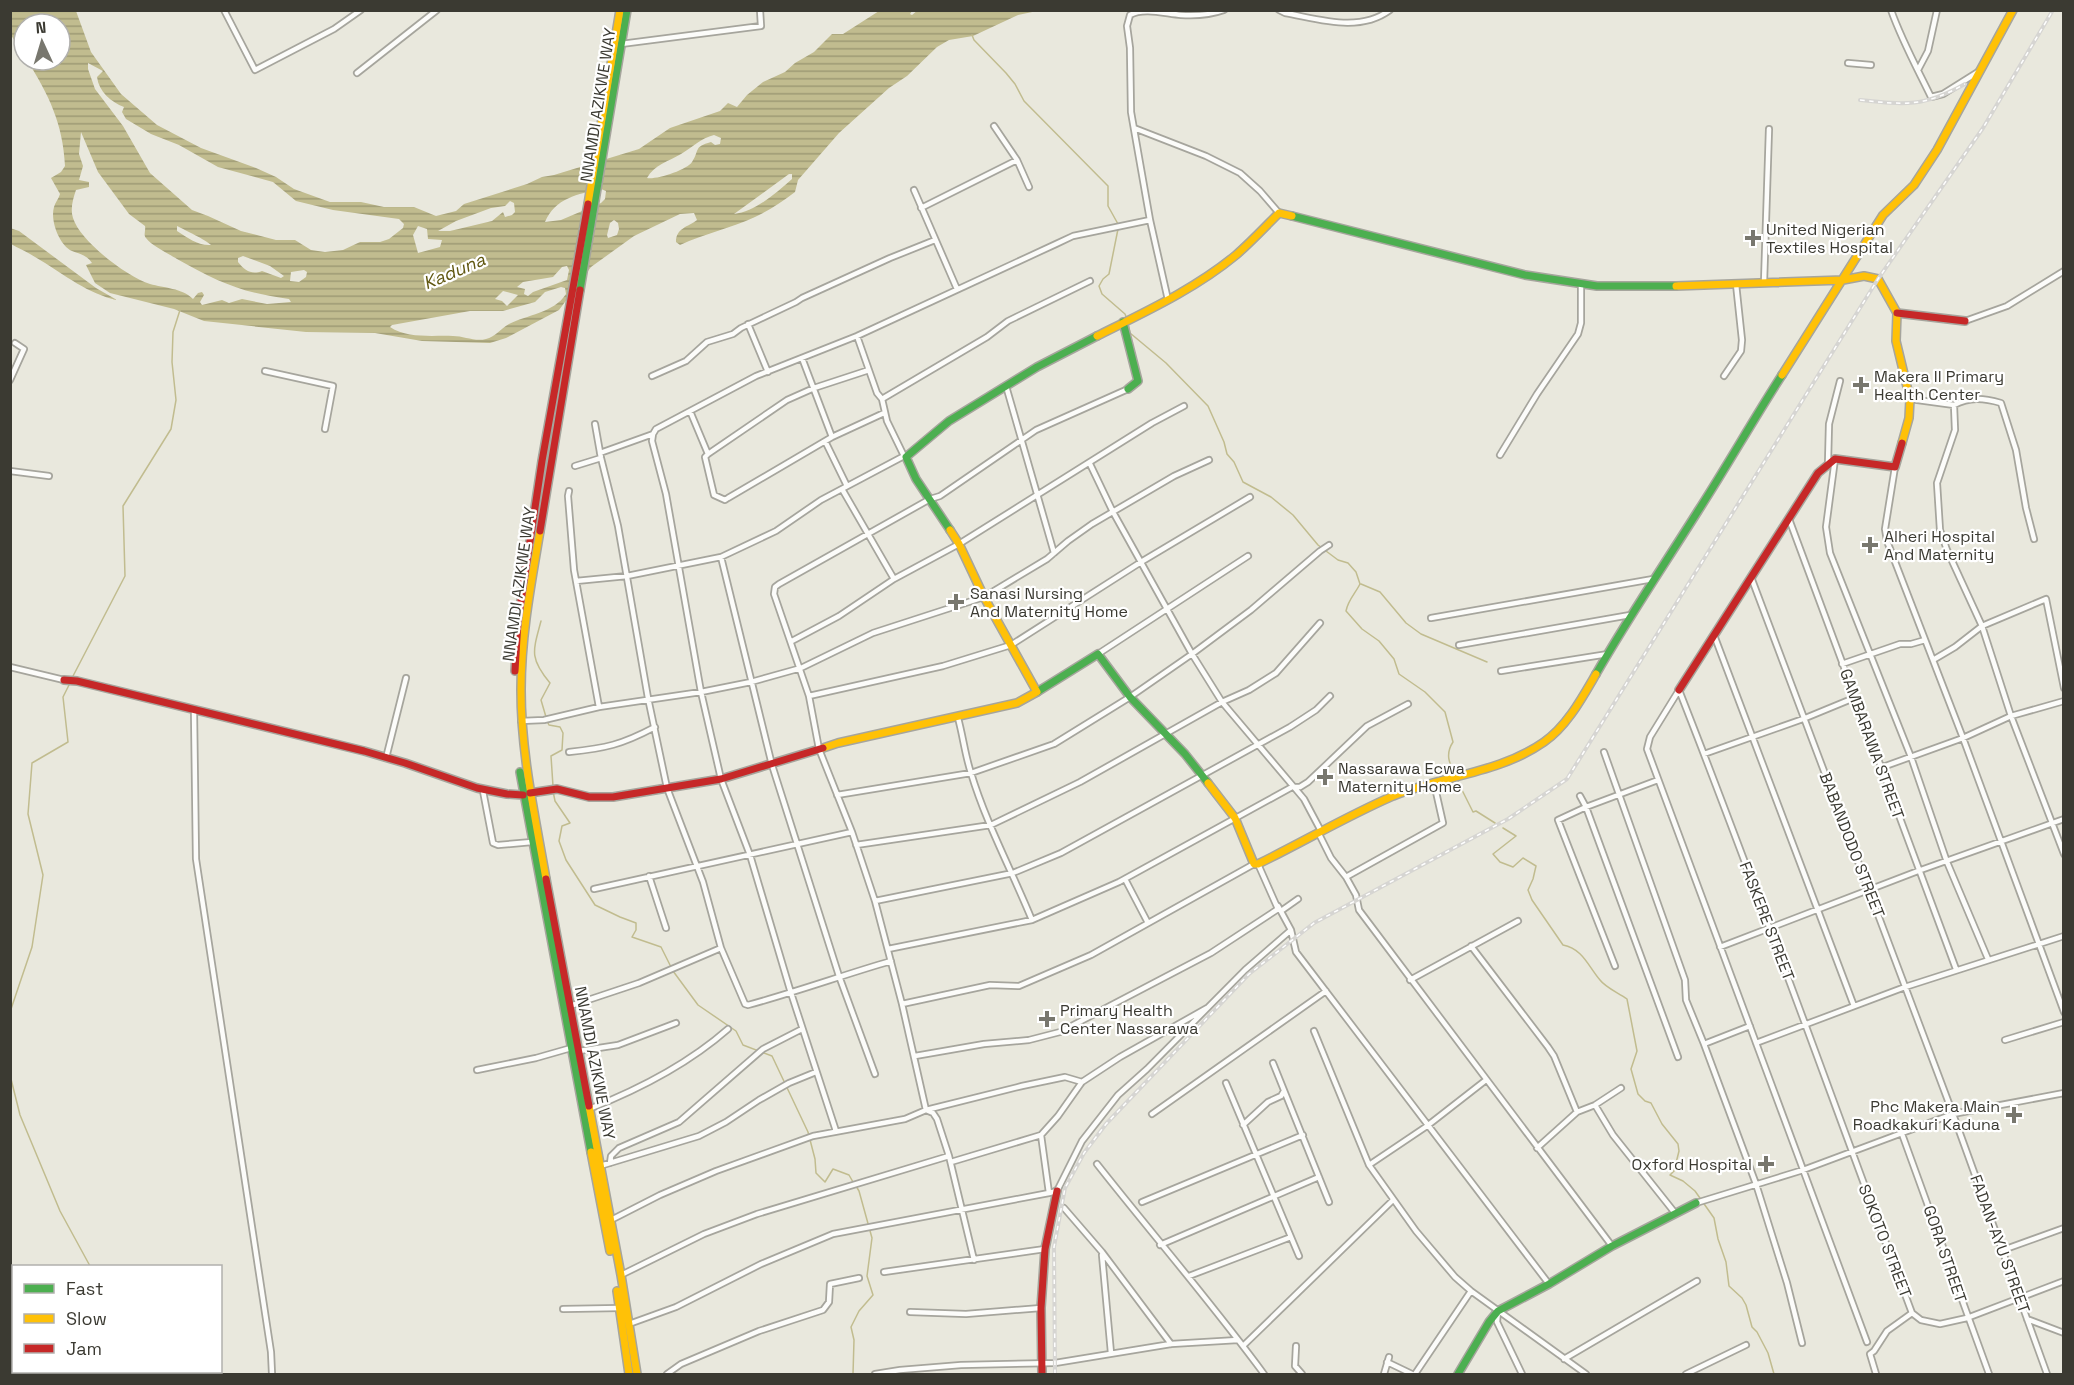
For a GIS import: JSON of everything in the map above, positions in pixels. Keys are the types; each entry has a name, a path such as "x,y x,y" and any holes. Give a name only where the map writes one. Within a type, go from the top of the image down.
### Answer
{"main road":[{"name":"NNAMDI AZIKWE WAY","path":"603,136 620,10"},
{"name":"NNAMDI AZIKWE WAY","path":"627,10 574,305 526,610 520,677 521,722 532,842 611,1220 637,1374"},
{"path":"64,680 77,681 407,763 483,791 510,795 554,790 589,797 614,797 721,778 772,765 819,749 1017,703 1098,654 1130,697 1203,776 1235,818 1256,864 1394,796 1513,759 1544,742 1563,724 1580,701 1630,615 1699,510 1738,443 1883,215 1914,185 1937,150 2013,10"},
{"path":"1037,692 984,597 959,544 916,479 905,456 950,421 1037,367 1168,300 1214,272 1237,254 1279,213 1321,221 1404,246 1498,269 1581,284 1639,287 1843,280 1864,276 1878,279 1898,313 1896,341 1911,399 1909,418 1895,467 1831,461 1818,473 1679,690"},
{"name":"NNAMDI AZIKWE WAY","path":"574,305 542,461 516,647 516,724 527,794 570,1006 575,1050 620,1308 629,1374"},
{"path":"1898,313 1965,321"},
{"path":"1123,322 1138,381 1128,389"},
{"path":"1042,1374 1041,1308 1045,1249 1053,1192"},
{"path":"1459,1374 1489,1322 1498,1311 1549,1284 1612,1246 1696,1203"}],"street":[{"path":"224,10 255,70 334,29 361,10"},
{"path":"621,44 761,26 760,10"},
{"path":"1168,300 1150,220 1131,112 1130,48 1127,26 1130,15 1138,11 1211,15 1224,10"},
{"path":"1279,10 1284,13 1351,24 1377,19 1390,10"},
{"path":"1891,10 1903,41 1926,82 1931,97 1959,85 1981,70"},
{"path":"1918,70 1928,51 1937,10"},
{"path":"357,72 437,11"},
{"path":"1848,63 1870,65"},
{"path":"994,126 1017,160 1029,188"},
{"path":"1134,128 1206,156 1240,173 1260,190 1279,213"},
{"path":"1764,283 1768,129"},
{"path":"921,208 1017,160"},
{"path":"914,190 957,289"},
{"path":"836,1131 802,1029 750,855 721,778 701,692 680,565 666,494 652,441 653,434 656,429 738,385 856,336 1073,236 1150,220"},
{"path":"652,376 686,361 707,342 733,334 748,324 890,258 935,240"},
{"path":"1965,321 2007,306 2064,271"},
{"path":"882,399 987,338 1008,321 1090,281"},
{"path":"1500,455 1537,394 1578,334 1581,322 1581,284"},
{"path":"1724,376 1741,351 1742,340 1736,284"},
{"path":"748,324 768,372"},
{"path":"576,581 627,576 721,557 776,531 844,487 905,456 896,442 884,413 882,399 877,393 856,336"},
{"path":"10,380 24,349 15,343"},
{"path":"802,358 832,437"},
{"path":"265,370 333,386 325,429"},
{"path":"869,370 814,388 780,404 708,454 705,457 714,495 725,500 832,437 884,413"},
{"path":"1840,381 1829,424 1831,461 1826,527 1830,553 1911,757 1947,862 1988,959"},
{"path":"1006,386 1023,440 1036,497 1054,553"},
{"path":"926,1110 915,1056 874,901 852,832 819,749 809,696 774,594 775,587 930,499 940,496 1036,430 1128,389"},
{"path":"1911,399 1954,405 1966,399 1986,399 2001,403 2016,450 2025,508 2034,539"},
{"path":"1954,405 1955,430 1952,446 1937,483 1938,519 1947,550 1982,626 2011,716 2064,854"},
{"path":"792,641 839,616 894,579 959,544 1090,464 1152,423 1184,406"},
{"path":"690,411 708,454"},
{"path":"595,424 600,455 618,526 648,698 668,788 703,882 721,948 745,1004 791,993 891,961"},
{"path":"575,466 653,434"},
{"path":"825,441 844,487 894,579"},
{"path":"521,722 550,719 648,698 701,692 751,682 801,668 873,633 984,597 1047,559 1068,541 1113,512 1209,460"},
{"path":"1090,464 1113,512 1192,654 1222,702 1304,799 1331,858 1356,895 1359,910 1612,1246"},
{"path":"1895,467 1885,535 1964,738 2064,1012"},
{"path":"10,471 49,476"},
{"path":"569,491 567,496 576,581 599,707"},
{"path":"809,696 943,666 1011,645 1141,562 1250,497"},
{"name":"GAMBARAWA STREET","path":"1788,519 1956,969"},
{"path":"837,795 971,773 1054,744 1130,697 1192,654 1251,610 1329,545"},
{"path":"1098,654 1248,556"},
{"path":"721,557 772,765 839,976 875,1074"},
{"name":"BABANDODO STREET","path":"1751,578 1953,1114"},
{"path":"1431,618 1654,579"},
{"path":"1933,660 1955,647 1982,626 2046,599 2064,688"},
{"path":"1458,645 1630,615"},
{"path":"856,845 991,825 1080,782 1222,702 1249,690 1276,673 1320,623"},
{"path":"1714,635 1854,1006"},
{"path":"1842,664 1900,644 1925,640"},
{"path":"1502,671 1609,654"},
{"path":"10,667 64,680"},
{"path":"386,758 406,678"},
{"path":"1679,690 1647,743 1647,749 1868,1342"},
{"name":"FASKERE STREET","path":"1679,690 1806,1023 1852,1152"},
{"path":"874,901 1013,873 1061,853 1258,745 1316,710 1330,696"},
{"path":"1704,754 1803,719 1854,698"},
{"path":"1880,768 1964,738 2011,716 2064,700"},
{"path":"888,950 1032,920 1125,879 1292,787 1300,787 1367,726 1408,704"},
{"path":"194,710 196,858 269,1340 272,1374"},
{"path":"958,718 971,773 1032,920"},
{"path":"569,752 605,748 622,743 655,727"},
{"path":"1604,752 1685,980 1686,1000 1756,1184 1787,1283 1802,1343"},
{"path":"1615,966 1558,820 1658,780"},
{"path":"1346,877 1443,824 1434,783"},
{"path":"483,791 493,843 498,845 532,842"},
{"path":"1580,796 1678,1057"},
{"path":"1720,947 1817,908 2064,819"},
{"path":"594,889 852,832"},
{"path":"902,1004 990,985 1018,986 1091,955 1256,864 1291,930 1296,952 1549,1284"},
{"path":"649,876 666,928"},
{"path":"1125,879 1148,923"},
{"path":"1281,911 1298,899"},
{"path":"915,1056 984,1044 1029,1040 1060,1032 1211,952 1276,911 1278,906"},
{"path":"1410,980 1518,921"},
{"path":"629,1324 676,1306 761,1264 823,1237 1053,1192 1083,1141 1118,1095 1291,930"},
{"path":"1756,1042 1956,969 2064,936"},
{"path":"1471,946 1554,1056 1577,1112"},
{"path":"570,1006 670,970 721,948"},
{"path":"1152,1114 1326,991"},
{"path":"951,1162 1041,1135 1058,1116 1082,1082 1120,1057 1207,1008"},
{"path":"2005,1040 2064,1022"},
{"path":"477,1070 575,1050 618,1045 676,1023"},
{"path":"1704,1044 1750,1026"},
{"path":"589,1109 627,1094 672,1070 728,1029"},
{"path":"610,1163 614,1152 619,1148 687,1117 763,1049 802,1029"},
{"path":"1314,1031 1369,1165 1447,1268 1471,1291 1586,1374"},
{"path":"1273,1063 1329,1202"},
{"path":"600,1166 699,1136 789,1083 816,1072"},
{"path":"611,1220 660,1195 716,1171 813,1136 905,1119 926,1110 1065,1077 1082,1082"},
{"path":"1369,1165 1427,1126 1486,1080"},
{"path":"1226,1083 1299,1256"},
{"path":"1537,1148 1577,1112 1595,1106 1621,1088"},
{"path":"1243,1125 1268,1102 1281,1096 1284,1091"},
{"path":"1696,1203 1803,1170 1953,1114 2064,1093"},
{"path":"1595,1106 1613,1136 1675,1213"},
{"path":"926,1110 933,1113 937,1119 951,1162 974,1260"},
{"name":"FADAN-AYU STREET","path":"1953,1114 2047,1374"},
{"name":"GORA STREET","path":"1902,1134 1989,1374"},
{"path":"1041,1135 1053,1192"},
{"path":"1142,1202 1302,1135"},
{"name":"SOKOTO STREET","path":"1852,1152 1912,1312 1921,1320 1940,1324 1967,1318 2064,1281"},
{"path":"621,1275 704,1234 758,1214 949,1156"},
{"path":"1097,1164 1160,1245 1189,1276 1264,1374"},
{"path":"1160,1245 1319,1177"},
{"path":"1243,1346 1394,1200"},
{"path":"1064,1208 1102,1252 1171,1344"},
{"path":"2002,1250 2064,1228"},
{"path":"1189,1276 1291,1237"},
{"path":"884,1272 1045,1249"},
{"path":"1102,1252 1112,1353"},
{"path":"667,1374 681,1364 759,1331 823,1310 829,1302 830,1284 859,1278"},
{"path":"1564,1359 1697,1281"},
{"path":"1384,1374 1388,1359 1413,1374 1471,1291"},
{"path":"563,1309 620,1308"},
{"path":"910,1312 966,1314 1041,1308"},
{"path":"1498,1311 1497,1322 1522,1374"},
{"path":"1876,1374 1870,1354 1887,1331 1912,1312"},
{"path":"2026,1319 2064,1333"},
{"path":"875,1374 900,1370 1005,1363 1041,1363 1171,1344 1238,1340"},
{"path":"1686,1374 1746,1345"},
{"path":"1296,1346 1294,1366 1302,1374"}],"water":[{"name":"Kaduna","path":"918,10 1037,11 1018,15 973,36 949,40 937,47 907,76 889,88 839,133 798,180 795,192 771,209 746,221 680,245 676,242 678,234 683,228 697,220 694,213 680,214 634,236 591,267 559,310 506,338 490,343 422,341 375,333 306,332 204,321 174,309 110,293 95,283 86,265 92,263 86,257 67,248 63,243 53,219 54,207 60,194 51,178 61,172 65,166 64,151 54,110 34,72 72,72 72,12 12,12 12,37 11,35 11,11 76,11 91,52 121,94 157,125 201,148 256,168 294,189 330,202 361,202 384,207 414,207 436,216 456,211 464,204 542,177 639,149 670,128 720,111 728,103 737,107 763,82 785,72 814,52 832,34 843,34 879,11 912,11 910,14","holes":["88,63 103,71 97,77 103,92 124,107 122,112 126,119 151,134 179,145 218,167 273,182 296,201 333,210 399,219 404,224 403,228 389,239 380,242 360,242 343,250 325,252 311,250 295,240 276,240 241,231 192,210 150,173 123,126 95,89","81,132 98,172 129,214 145,226 145,237 152,244 218,280 244,290 289,299 291,302 267,304 242,299 229,303 222,300 202,305 200,302 204,295 202,292 193,299 184,293 150,284 129,274 94,247 77,227 73,218 72,208 76,190 89,187 89,182 79,180 83,166 79,154","714,135 721,138 720,144 715,145 711,142 702,146 689,165 671,174 647,178 658,167 705,138","792,174 792,179 765,201 734,214","601,189 606,191 605,199 601,203 561,220 545,222 549,214 561,202 576,195","510,201 514,203 515,212 505,217 503,212 492,221 450,231 438,231 456,221 491,208 505,206","614,220 618,223 617,235 608,238 610,223","177,226 211,245 197,243 177,231","418,226 427,229 428,239 442,240 440,247 418,253 413,235","243,256 270,266 284,276 281,278 262,271 252,272 246,270 238,262 238,258","567,266 569,270 567,280 533,292 528,296 524,294 525,289 517,287 523,282 553,277 562,267","304,270 307,272 306,277 299,282 290,281 291,272","565,288 566,294 554,305 509,324 486,339 421,336 397,331 390,327 470,311 503,311 535,302 545,292","503,291 518,295 507,306 495,299"]},
{"path":"10,228 19,231 96,288 117,300 86,289 11,244"}],"waterway":[{"path":"972,35 1015,84 1024,101 1108,186 1108,206 1118,224"},
{"path":"1118,229 1109,274 1099,286 1102,294 1125,314 1127,319"},
{"path":"72,678 125,576 123,506 171,429 176,400 172,362 173,332 180,310"},
{"path":"1128,323 1130,333 1166,363 1208,406 1227,454 1234,462 1243,482 1271,497 1293,515 1318,545 1338,560 1348,563 1356,572 1360,584 1346,611 1362,629 1379,641 1394,659 1399,674 1425,692 1445,712 1453,742 1449,751 1449,759 1456,775"},
{"path":"1361,584 1380,592 1406,623 1421,634 1487,662"},
{"path":"541,621 535,654 539,667 550,683 541,700 546,717"},
{"path":"10,1012 32,947 43,875 28,814 32,763 68,742 63,697 70,683"},
{"path":"547,721 549,725 560,727 563,733 562,750 551,756 553,786"},
{"path":"1457,780 1473,812 1476,811 1495,823"},
{"path":"553,791 555,801 570,823 562,826 559,841 566,860 595,905 636,923 636,930 632,937 661,947 671,967"},
{"path":"1503,828 1516,836 1493,854 1500,862 1513,867 1523,858 1536,866 1528,890 1532,900 1563,945 1576,950 1603,983 1627,999 1637,1051 1631,1069 1638,1094 1651,1103 1662,1124 1678,1144 1679,1151 1674,1171 1670,1175 1683,1181 1695,1191 1714,1218 1726,1262 1729,1286 1746,1305 1752,1327 1768,1353 1774,1374"},
{"path":"673,971 698,1005 736,1031 743,1045 772,1056 808,1132 816,1173 825,1182 833,1169 849,1175 853,1182"},
{"path":"10,1075 20,1115 60,1211 89,1265"},
{"path":"853,1374 854,1340 851,1327 859,1311 873,1295 867,1276 872,1238 856,1186"}],"railway":[{"path":"1055,1374 1054,1247 1065,1188 1084,1153 1106,1124 1249,974 1314,923 1508,819 1567,779 1878,279 1983,128 2053,10"},
{"path":"1860,100 1914,103 1938,97 1965,84"}],"traffic: fast":[{"path":"580,290 627,10"},
{"path":"1292,216 1525,275 1597,286 1676,286"},
{"path":"1123,322 1138,381 1128,389"},
{"path":"950,530 916,479 906,457 949,421 1037,367 1097,336"},
{"path":"1596,674 1782,375"},
{"path":"1037,692 1098,654 1130,697 1185,754 1208,783"},
{"path":"520,772 591,1152"},
{"path":"1458,1374 1498,1311 1549,1284 1612,1246 1696,1203"}],"traffic: slow":[{"path":"588,204 620,10"},
{"path":"1782,375 1883,215 1914,185 1937,150 2013,10"},
{"path":"1097,336 1204,279 1236,255 1279,213 1292,216"},
{"path":"1676,286 1843,280 1864,276 1878,279 1897,313 1896,341 1910,399 1909,418 1902,443"},
{"path":"823,748 1017,703 1037,692 950,530"},
{"path":"540,531 525,630 521,690 526,761 546,879"},
{"path":"1208,783 1235,818 1254,864 1258,864 1393,796 1509,761 1527,752 1544,742 1560,728 1596,674"},
{"path":"589,1106 637,1374"},
{"path":"591,1152 610,1251"},
{"path":"617,1291 629,1374"}],"traffic: jam":[{"path":"515,671 518,621 542,461 588,204"},
{"path":"540,531 580,290"},
{"path":"1897,313 1965,321"},
{"path":"1679,690 1818,473 1835,459 1895,467 1902,443"},
{"path":"64,680 77,681 364,751 477,788 523,795"},
{"path":"530,793 557,789 589,797 613,797 721,779 823,748"},
{"path":"546,879 589,1106"},
{"path":"1042,1374 1041,1308 1045,1249 1057,1191"}],"place":[{"name":"United Nigerian Textiles Hospital","path":"1753,238"},
{"name":"Makera II Primary Health Center","path":"1861,385"},
{"name":"Alheri Hospital And Maternity","path":"1870,545"},
{"name":"Sanasi Nursing And Maternity Home","path":"956,602"},
{"name":"Nassarawa Ecwa Maternity Home","path":"1325,777"},
{"name":"Primary Health Center Nassarawa","path":"1047,1019"},
{"name":"Phc Makera Main Roadkakuri Kaduna","path":"2014,1115"},
{"name":"Oxford Hospital","path":"1766,1164"}]}
